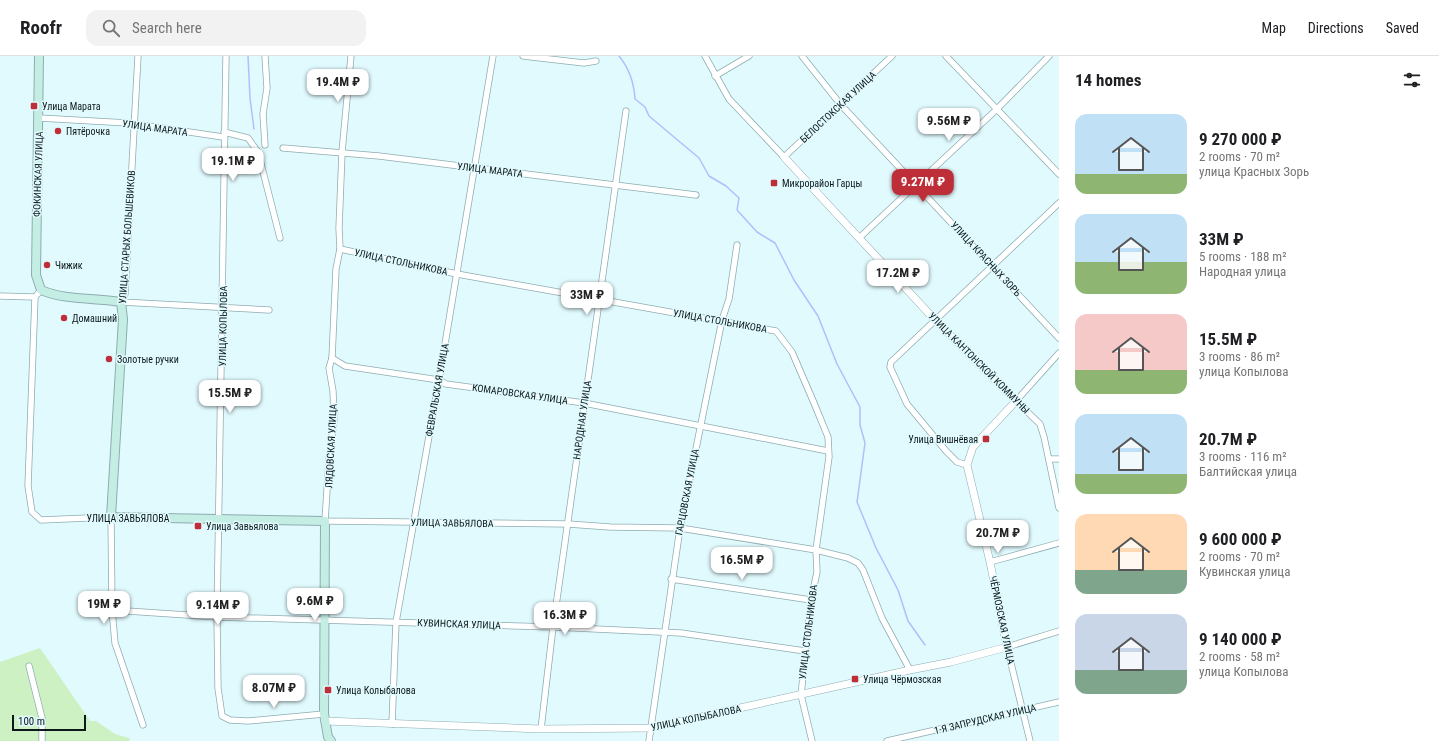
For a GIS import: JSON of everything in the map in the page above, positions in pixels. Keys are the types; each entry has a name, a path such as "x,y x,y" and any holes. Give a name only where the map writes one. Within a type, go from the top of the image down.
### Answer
{"main road":[{"name":"ФОКИНСКАЯ УЛИЦА","path":"38,294 36,275 39,56"},
{"path":"38,294 121,302"},
{"name":"УЛИЦА СТАРЫХ БОЛЬШЕВИКОВ","path":"111,517 123,318 121,302"},
{"name":"УЛИЦА ЗАВЬЯЛОВА","path":"111,517 325,521"},
{"name":"ЛЯДОВСКАЯ УЛИЦА","path":"325,521 324,718 328,737 331,741"}],"street":[{"name":"УЛИЦА СТАРЫХ БОЛЬШЕВИКОВ","path":"121,302 125,294 138,56"},
{"name":"УЛИЦА КОПЫЛОВА","path":"222,716 218,688 217,617 225,196 223,134 226,56"},
{"path":"265,56 267,88 263,114 265,145"},
{"name":"ЛЯДОВСКАЯ УЛИЦА","path":"325,521 329,459 334,420 333,391 329,368 332,358 336,269 340,249 339,228 342,152 351,56"},
{"name":"ФЕВРАЛЬСКАЯ УЛИЦА","path":"392,724 396,622 439,380 493,56"},
{"path":"523,56 584,63 596,60"},
{"name":"УЛИЦА КАНТОНСКОЙ КОММУНЫ","path":"705,56 714,76 729,99 935,320 1040,424 1059,508"},
{"path":"714,76 749,56"},
{"name":"УЛИЦА КРАСНЫХ ЗОРЬ","path":"802,56 841,105 917,184 1059,338"},
{"name":"БЕЛОСТОКСКАЯ УЛИЦА","path":"784,157 892,56"},
{"path":"946,56 996,110 1059,174"},
{"path":"859,238 996,110 1049,56"},
{"name":"НАРОДНАЯ УЛИЦА","path":"541,729 553,627 598,299 626,111"},
{"name":"УЛИЦА МАРАТА","path":"39,118 128,123 134,125 248,138 258,152 280,238"},
{"name":"УЛИЦА МАРАТА","path":"283,148 342,152 696,195"},
{"path":"1059,203 891,362 890,367 907,404 957,462 967,465 973,447 1059,352"},
{"name":"ГАРЦОВСКАЯ УЛИЦА","path":"649,741 680,528 722,320 729,299 738,245"},
{"name":"УЛИЦА СТОЛЬНИКОВА","path":"340,249 457,274 722,320 776,331 792,352 811,395 828,437 828,451 830,457 816,550 817,572 811,600 801,695 812,741"},
{"path":"0,296 38,294"},
{"name":"ФОКИНСКАЯ УЛИЦА","path":"38,294 28,486 32,512 41,520"},
{"path":"121,302 269,310"},
{"name":"КОМАРОВСКАЯ УЛИЦА","path":"332,358 345,366 439,380 446,384 584,403 828,451"},
{"path":"1049,459 1059,459"},
{"name":"ЧЁРМОЗСКАЯ УЛИЦА","path":"967,465 990,562 1007,647 1030,741"},
{"name":"УЛИЦА СТАРЫХ БОЛЬШЕВИКОВ","path":"111,517 112,610 115,643 143,725"},
{"name":"УЛИЦА ЗАВЬЯЛОВА","path":"41,520 111,517"},
{"name":"УЛИЦА ЗАВЬЯЛОВА","path":"325,521 568,524 610,527 680,528 816,550 848,558 858,563 864,570 882,618 910,670"},
{"path":"990,562 1059,543"},
{"path":"672,579 811,600"},
{"name":"КУВИНСКАЯ УЛИЦА","path":"112,610 217,617 553,627 665,632 805,651"},
{"name":"УЛИЦА КОЛЫБАЛОВА","path":"222,716 230,720 248,721 324,718 392,724 541,729 650,728 951,662 1059,631"},
{"path":"29,666 42,718 42,741"},
{"name":"1-Я ЗАПРУДСКАЯ УЛИЦА","path":"887,741 1059,702"}],"green space":[{"path":"40,648 90,721 96,721 115,734 129,738 130,741 0,741 0,662"}],"waterway":[{"path":"248,56 250,98 254,129"},
{"path":"619,56 626,66 630,76 635,99 645,107 649,116 699,158 709,176 726,186 739,198 737,210 757,232 775,243 794,280 818,316 837,364 860,407 860,425 865,443 857,502 876,548 898,590 908,621 925,645"}],"place":[{"name":"Улица Марата","path":"34,106"},
{"name":"Пятёрочка","path":"58,131"},
{"name":"Микрорайон Гарцы","path":"774,183"},
{"name":"Чижик","path":"47,265"},
{"name":"Домашний","path":"64,318"},
{"name":"Золотые ручки","path":"109,359"},
{"name":"Улица Вишнёвая","path":"986,439"},
{"name":"Улица Завьялова","path":"198,526"},
{"name":"Улица Чёрмозская","path":"855,679"},
{"name":"Улица Колыбалова","path":"328,690"}]}
